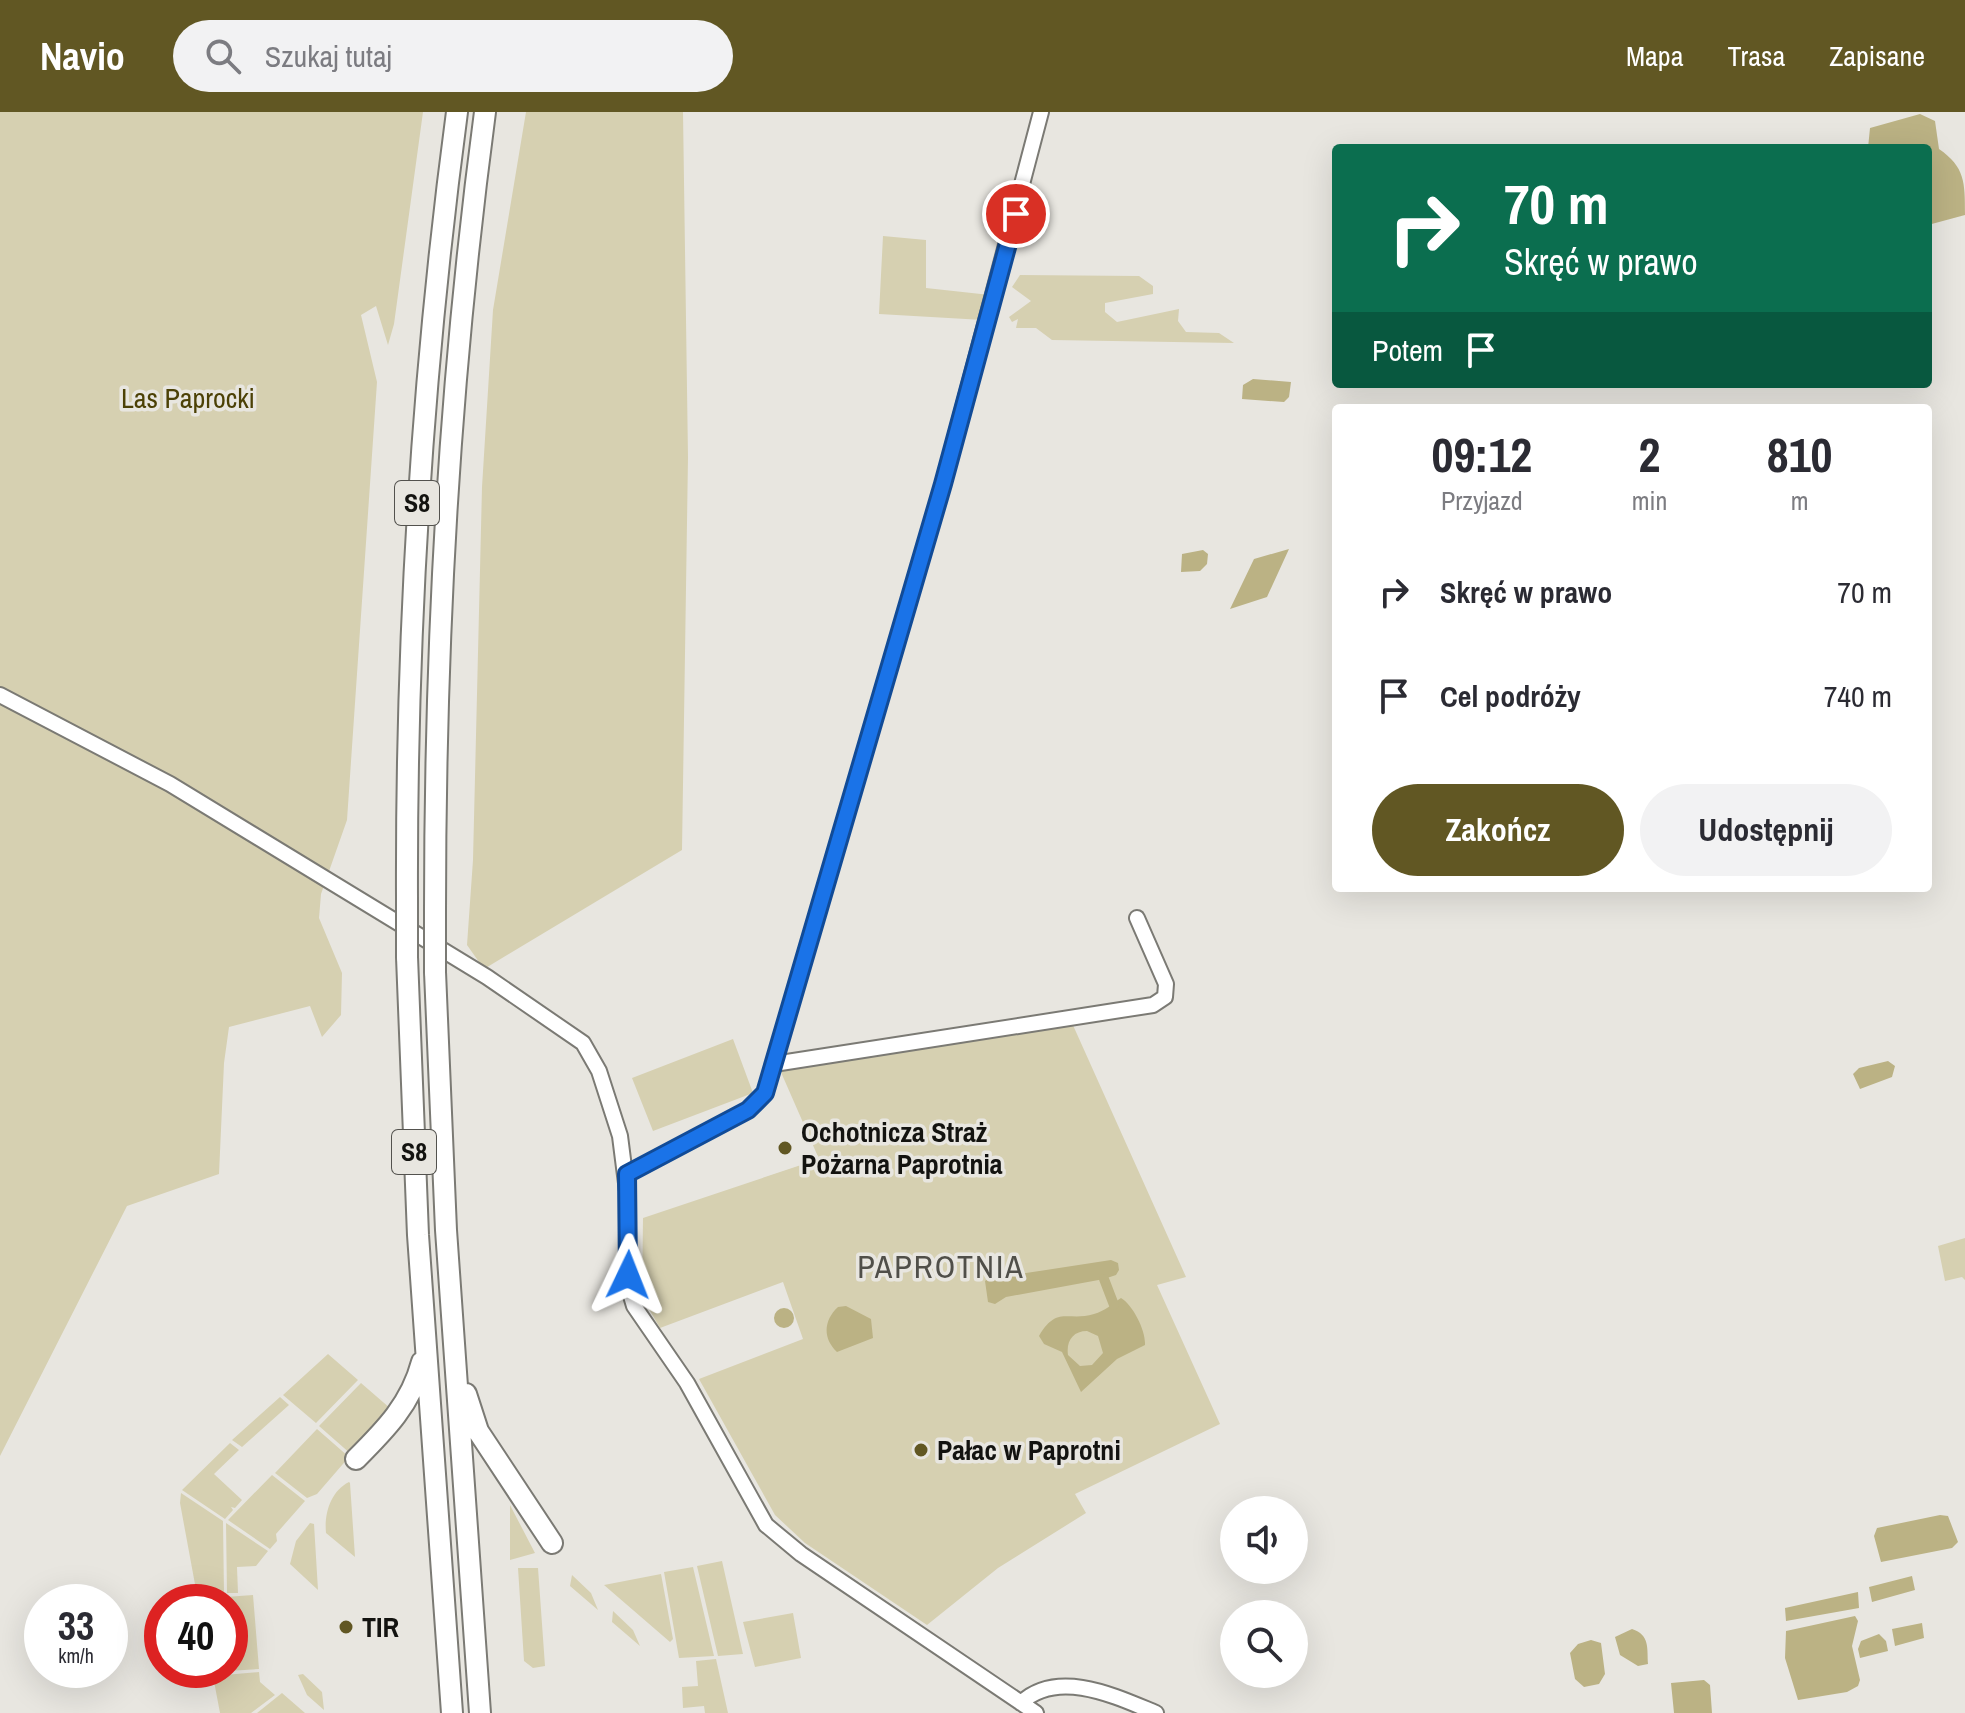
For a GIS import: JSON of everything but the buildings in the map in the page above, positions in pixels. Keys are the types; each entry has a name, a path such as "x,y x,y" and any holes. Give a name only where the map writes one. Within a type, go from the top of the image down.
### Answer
{"highway":[{"name":"S8","path":"452,1713 412,1130 407,897 408,691 416,508 436,271 457,112"},
{"name":"S8","path":"480,1713 453,1335 435,972 435,911 436,705 444,508 465,270 485,112"},
{"path":"453,1335 470,1412 478,1431 552,1543"},
{"path":"356,1459 403,1407 417,1382 426,1347"}],"street":[{"path":"627,1174 748,1110 765,1093 856,773 943,484 1041,112"},
{"path":"0,695 170,784 487,977 576,1037 589,1051 599,1071 612,1108 627,1174 628,1275 634,1306 687,1383 766,1525 801,1554 1036,1713"},
{"path":"774,1064 1153,1005 1165,997 1166,984 1137,918"},
{"path":"1021,1703 1036,1693 1081,1688 1105,1692 1156,1713"}],"green space":[{"name":"Las Paprocki","path":"0,112 423,112 394,324 388,345 376,306 361,315 377,382 347,820 321,894 319,918 342,973 341,1015 322,1037 310,1006 229,1027 224,1063 219,1174 127,1206 0,1456"},
{"path":"526,112 683,112 688,457 682,850 484,969 467,945 473,860 482,487 493,310"},
{"path":"883,236 926,240 926,288 990,295 983,320 879,314"},
{"path":"1020,275 1139,276 1153,286 1153,294 1105,303 1105,312 1117,322 1179,309 1178,321 1186,332 1219,333 1234,343 1052,340 1036,328 1016,328 1018,319 1012,322 1009,317 1031,301 1012,287"},
{"path":"1072,1023 1186,1277 1157,1285 1220,1424 1075,1494 1086,1513 998,1568 927,1625 805,1543 775,1515 699,1379 803,1339 783,1282 660,1328 642,1297 643,1218 819,1159 780,1070"},
{"path":"733,1039 753,1093 653,1131 632,1078"},
{"path":"1965,1238 1965,1280 1962,1277 1945,1281 1938,1246"},
{"path":"328,1354 358,1380 316,1423 283,1395"},
{"path":"361,1383 391,1409 352,1455 319,1426"},
{"path":"280,1397 289,1405 242,1447 232,1440"},
{"path":"317,1429 349,1457 317,1494 307,1498 275,1473"},
{"path":"230,1443 239,1450 214,1474 242,1500 235,1508 231,1507 233,1510 225,1519 182,1490"},
{"path":"272,1475 305,1501 276,1534 277,1541 270,1549 228,1520"},
{"path":"349,1482 355,1557 326,1533 330,1503"},
{"path":"181,1493 223,1521 224,1584 195,1584 180,1503"},
{"path":"510,1505 535,1553 510,1560"},
{"path":"226,1523 268,1551 256,1566 237,1567 238,1584 227,1584"},
{"path":"310,1523 314,1524 318,1590 290,1564 296,1541"},
{"path":"722,1561 743,1654 718,1656 697,1566"},
{"path":"693,1567 714,1656 679,1658 664,1572"},
{"path":"518,1568 538,1568 545,1666 533,1668 524,1661"},
{"path":"661,1574 673,1639 670,1642 604,1585"},
{"path":"572,1575 591,1593 598,1610 570,1586"},
{"path":"248,1595 253,1595 259,1669 248,1670"},
{"path":"613,1611 633,1630 640,1646 612,1622"},
{"path":"793,1613 801,1658 755,1667 743,1622"},
{"path":"716,1659 728,1713 705,1713 704,1706 683,1708 682,1687 698,1686 696,1661"},
{"path":"259,1672 260,1682 275,1695 251,1713 220,1713 215,1688 248,1688 248,1673"},
{"path":"303,1674 322,1692 324,1710 307,1695 298,1675"},
{"path":"282,1693 305,1713 257,1713"}],"shaded area":[{"path":"1920,114 1935,121 1939,149 1954,162 1962,176 1965,215 1932,224 1932,144 1868,144 1870,128"},
{"path":"1253,379 1291,382 1289,397 1284,402 1242,399 1243,385"},
{"path":"1289,549 1267,597 1230,609 1254,559"},
{"path":"1203,550 1208,554 1207,564 1200,571 1181,572 1182,554"},
{"path":"1888,1061 1895,1066 1892,1077 1860,1089 1853,1074 1859,1068"},
{"path":"1111,1260 1118,1263 1116,1275 1006,1297 995,1304 988,1302 985,1281 994,1274 1007,1276"},
{"path":"1121,1298 1134,1312 1145,1345 1117,1359 1081,1392 1062,1352 1044,1344 1039,1336 1045,1326 1057,1318 1094,1314","holes":["1087,1331 1098,1336 1103,1353 1092,1365 1080,1366 1068,1355 1068,1345 1074,1335"]},
{"path":"846,1306 871,1319 873,1338 837,1352 827,1335 828,1323 838,1307"},
{"path":"784,1308 791,1311 794,1318 791,1325 784,1328 777,1325 774,1318 777,1311"},
{"path":"1948,1516 1958,1542 1952,1548 1881,1562 1874,1536 1877,1528"},
{"path":"1912,1576 1915,1590 1872,1602 1869,1587"},
{"path":"1858,1592 1859,1608 1786,1621 1785,1608"},
{"path":"1855,1616 1858,1621 1852,1646 1860,1680 1858,1686 1847,1692 1798,1700 1785,1658 1786,1631"},
{"path":"1922,1623 1924,1638 1895,1646 1892,1629"},
{"path":"1632,1629 1645,1638 1648,1664 1638,1666 1620,1655 1615,1637"},
{"path":"1879,1634 1886,1641 1888,1651 1860,1658 1858,1649 1861,1641"},
{"path":"1591,1640 1601,1643 1605,1674 1599,1684 1584,1687 1575,1679 1570,1653 1578,1644"},
{"path":"1704,1680 1710,1685 1712,1713 1674,1713 1671,1683"}],"waterway":[{"path":"1104,1279 1114,1305"}],"place":[{"name":"Ochotnicza Straż Pożarna Paprotnia","path":"785,1148"},
{"name":"Pałac w Paprotni","path":"921,1450"},
{"name":"TIR","path":"346,1627"}],"district":[{"name":"PAPROTNIA","path":"941,1267"}],"route":[{"path":"628,1275 627,1174 748,1110 765,1093 856,773 943,484 1016,214"}]}
